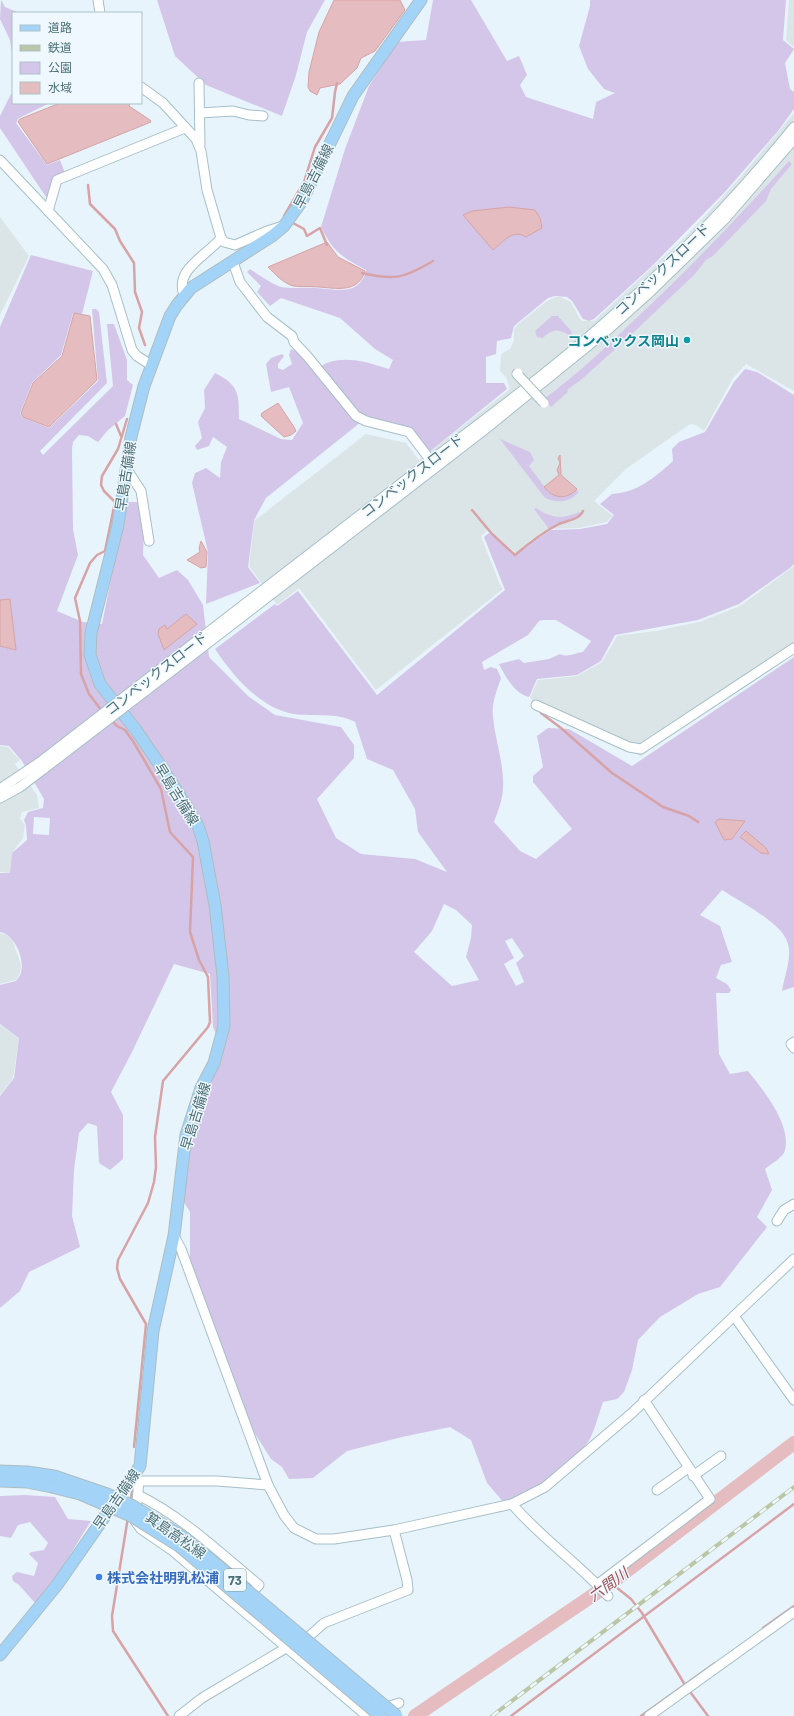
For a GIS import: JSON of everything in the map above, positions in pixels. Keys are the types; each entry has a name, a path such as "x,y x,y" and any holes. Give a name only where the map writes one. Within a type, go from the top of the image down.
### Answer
{"main road":[{"name":"早島吉備線","path":"0,1655 56,1585 108,1510 135,1481 142,1456 153,1331 174,1236 186,1135 201,1088 214,1063 224,1026 224,976 208,862 198,826 140,736 100,684 90,655 91,633 116,532 136,411 151,364 170,316 184,295 200,281 260,245 284,226 302,201 353,96 421,0"},
{"name":"箕島高松線","path":"0,1471 27,1472 53,1482 131,1516 179,1546 380,1716"},
{"name":"箕島高松線","path":"0,1481 53,1482 101,1492 133,1506 186,1538 398,1716"}],"street":[{"path":"98,0 100,12"},
{"path":"200,83 200,148 207,190 221,238 224,242 234,245 267,231 284,226"},
{"path":"142,88 163,103 196,139 200,148"},
{"path":"200,113 233,111 249,115 263,116"},
{"name":"コンベックスロード","path":"0,798 20,787 43,765 573,350 643,288 719,213 794,127"},
{"path":"48,211 57,180 185,128"},
{"name":"コンベックスロード","path":"170,667 483,431 599,337 647,295 720,224 794,139"},
{"path":"0,160 109,277 132,350 137,356 151,364"},
{"path":"184,295 182,284 191,266 216,245 221,238"},
{"path":"233,262 240,282 267,317 292,336 294,342 308,356 356,416 366,421 409,432 431,461"},
{"path":"516,374 544,403"},
{"path":"126,468 141,491 149,541"},
{"path":"536,705 629,747 641,749 794,648"},
{"name":"コンベックスロード","path":"0,789 43,765"},
{"path":"794,1042 791,1044 794,1048"},
{"path":"777,1220 784,1210 794,1204"},
{"path":"174,1236 181,1249 268,1485 284,1515 294,1528 316,1539 334,1540 394,1530 512,1504 545,1487 632,1413 794,1259"},
{"path":"734,1316 794,1400"},
{"path":"598,1584 710,1499 644,1400"},
{"path":"658,1490 721,1456"},
{"path":"268,1485 217,1481 135,1481 138,1495 135,1521 142,1529 173,1551 366,1715 399,1703"},
{"path":"138,1495 158,1505 180,1520 259,1585 238,1607"},
{"path":"512,1504 528,1524 598,1584 608,1596"},
{"path":"179,1716 202,1698 286,1648 305,1640 324,1622 408,1590 407,1580 394,1530"},
{"path":"649,1716 794,1612"}],"shaded area":[{"path":"789,0 794,0 794,47 786,40"},
{"path":"794,113 794,391 746,364 733,378 704,431 696,425 690,424 626,469 594,501 613,516 606,522 580,528 549,529 531,540 516,553 488,530 481,536 500,585 503,589 376,690 299,588 277,605 249,566 254,521 366,434 406,443 419,460 510,389 506,377 500,371 501,354 510,349 514,340 514,330 517,325 547,301 555,297 561,297 571,302 580,319 583,321 594,321 685,237 738,180"},
{"path":"0,217 29,256 0,315"},
{"path":"794,566 794,654 641,756 540,712 530,697 538,680 577,676 602,662 617,636 655,631 699,622 740,606"},
{"path":"0,746 8,747 20,760 15,764 37,795 39,808 22,812 20,819 25,825 23,838 12,853 10,873 0,872"},
{"path":"0,933 5,934 12,939 21,965 20,973 16,980 0,984"},
{"path":"0,1025 19,1038 13,1078 0,1095"}],"green space":[{"path":"1,0 5,7 17,12 12,12 12,53 10,40 0,19"},
{"path":"157,0 325,0 307,32 296,75 282,116 206,85 175,56"},
{"path":"433,0 471,0 507,61 519,56 527,75 520,85 526,97 593,119 596,102 615,93 604,89 588,69 579,46 590,6 590,0 786,0 783,40 794,49 785,63 790,89 794,92 794,109 778,131 725,192 652,266 594,319 589,321 583,319 572,301 567,297 555,296 548,298 514,326 511,338 497,341 496,354 486,357 486,383 504,383 507,389 428,453 413,432 361,422 266,498 254,520 248,567 260,583 206,604 208,552 192,483 195,473 206,468 220,478 221,462 227,447 213,437 209,446 197,450 195,446 202,438 198,422 205,408 204,390 215,373 229,382 236,391 239,403 239,419 281,439 292,440 303,423 289,387 271,392 266,364 271,358 282,354 284,356 278,364 278,368 283,370 292,364 289,355 291,349 300,354 315,372 325,364 342,360 374,364 389,369 393,360 375,349 340,318 281,298 270,306 257,292 261,286 247,272 250,269 275,284 290,288 346,290 353,288 363,279 366,270 339,253 330,243 321,227 345,149 369,86 397,42 426,40"},
{"path":"11,94 12,104 48,104 19,118 16,123 47,165 60,160 65,173 48,200 0,128 0,116"},
{"path":"789,161 792,164 771,189 766,201 713,256 706,260 695,274 633,333 582,379 567,390 568,392 551,407 544,399 588,364 691,265"},
{"path":"31,255 93,271 82,314 73,313 61,355 32,383 20,413 22,417 49,428 98,381 92,309 96,309 99,312 107,383 40,451 43,455 113,386 107,324 114,324 127,360 127,380 133,385 125,416 108,430 98,442 88,436 79,435 73,442 73,529 78,555 57,611 83,622 102,624 126,504 129,502 140,502 144,527 143,555 159,578 177,570 188,580 203,605 209,657 248,696 275,715 341,727 354,745 354,758 317,799 336,838 361,854 415,859 447,872 418,832 415,809 393,770 367,759 355,722 341,717 294,714 282,711 270,705 259,698 239,680 215,649 275,604 277,606 298,591 377,695 505,590 484,537 489,533 515,556 532,542 551,530 580,529 607,524 614,515 600,504 612,494 630,490 645,483 673,461 672,449 679,442 705,432 734,382 745,369 757,372 794,395 794,564 790,568 739,604 698,620 615,635 601,661 577,675 537,679 529,697 514,688 499,664 519,659 524,663 549,659 560,654 569,655 583,652 591,641 556,620 543,620 539,621 528,635 482,662 484,670 491,667 497,669 501,678 495,697 493,712 502,769 503,791 494,822 520,851 536,859 572,829 533,782 533,776 543,767 537,736 548,728 569,729 632,766 794,657 794,987 782,991 789,949 784,936 770,921 722,890 700,915 720,926 732,962 721,965 716,978 727,984 731,990 729,993 716,993 719,1054 730,1074 748,1071 769,1098 785,1132 786,1143 784,1153 765,1169 772,1190 757,1217 767,1227 720,1287 698,1294 660,1317 638,1340 632,1370 624,1392 617,1399 603,1402 590,1438 580,1452 561,1470 539,1486 505,1504 487,1483 471,1440 450,1427 347,1451 313,1478 289,1479 282,1467 271,1459 254,1432 190,1265 190,1212 182,1199 191,1133 204,1089 222,1047 213,1027 210,974 174,964 111,1092 123,1115 123,1159 110,1170 99,1163 97,1126 88,1123 79,1133 74,1170 72,1216 80,1247 29,1272 20,1291 0,1308 0,1096 14,1078 19,1038 0,1024 0,985 16,981 22,966 20,954 14,942 10,937 0,932 0,873 10,873 12,853 27,840 26,825 24,820 28,812 43,808 44,799 22,761 9,746 0,745 0,646 16,650 10,600 0,600 0,327","holes":["34,817 50,818 49,835 33,834","444,904 456,910 472,925 471,938 466,957 479,980 452,986 414,952 432,931","512,938 524,956 516,963 524,982 516,986 504,964 514,958 505,941"]},
{"path":"552,316 558,316 572,332 571,336 560,331 554,331 550,332 543,338 537,337 535,331"},
{"path":"500,439 530,452 534,460 529,466 549,493 566,496 577,489 578,493 570,499 563,501 554,501 545,498"},
{"path":"536,508 547,514 559,517 582,512 579,515 549,529 534,509"},
{"path":"25,1495 55,1497 68,1519 91,1521 51,1585 36,1604 19,1585 13,1581 12,1576 17,1572 34,1576 38,1563 29,1554 31,1552 44,1550 48,1543 30,1522 18,1525 11,1538 0,1536 0,1496"}],"water":[{"path":"334,0 400,0 405,10 375,51 361,58 357,68 340,84 320,88 317,95 310,91 308,87 309,72 319,32"},
{"path":"58,104 130,104 129,106 151,122 47,164 18,122 20,119"},
{"path":"509,207 535,210 540,218 542,228 526,237 517,234 512,235 493,250 463,215 472,211"},
{"path":"327,242 338,257 365,271 362,278 357,283 346,288 293,286 283,281 268,267"},
{"path":"74,313 90,316 97,380 49,427 23,417 21,413 33,383 62,356"},
{"path":"278,403 296,431 291,435 284,437 261,416 262,413"},
{"path":"560,455 561,475 577,489 569,495 560,497 552,494 544,487 559,475 557,470 560,463 558,458"},
{"path":"201,541 207,552 206,567 201,568 187,560 200,552 199,548"},
{"path":"10,599 16,650 0,646 0,600"},
{"path":"186,614 197,624 164,650 158,634 159,629 165,625 167,629"},
{"path":"719,819 745,821 732,839 724,840 715,822"},
{"path":"746,831 766,848 769,854 761,853 740,837"}],"waterway":[{"path":"284,216 304,182 315,147 332,118 337,83"},
{"path":"88,185 90,204 115,229 120,241 134,263 135,292 142,312 139,328 145,345"},
{"path":"293,223 304,229 307,236 320,228 327,245"},
{"path":"362,273 383,277 399,276 414,271 433,261"},
{"path":"102,711 89,694 81,674 80,621 75,598 90,563 97,555 105,551 115,502 104,491 101,485 102,476 118,449 127,419"},
{"path":"116,424 121,436"},
{"path":"472,510 492,534 515,555 547,531 559,524 576,518 583,511"},
{"path":"541,713 561,728 612,773 663,807 689,816 698,822"},
{"path":"111,720 117,726 125,730 133,741 161,789 170,832 193,857 190,932 199,960 208,977 210,1022 208,1027 163,1081 155,1137 156,1167 154,1182 148,1203 118,1260 117,1268 120,1279 146,1324 134,1447"},
{"name":"六間川","path":"415,1716 611,1583 794,1443"},
{"path":"131,1501 132,1489"},
{"path":"511,1716 794,1504"},
{"path":"128,1517 112,1616 113,1631 168,1716"},
{"path":"611,1583 631,1599 642,1613 685,1685"},
{"path":"763,1628 794,1606"},
{"path":"641,1716 715,1663"},
{"path":"688,1689 708,1716"}],"railway":[{"path":"492,1716 794,1487"}],"place":[{"name":"コンベックス岡山","path":"687,340"},
{"name":"株式会社明乳松浦","path":"99,1577"}]}
